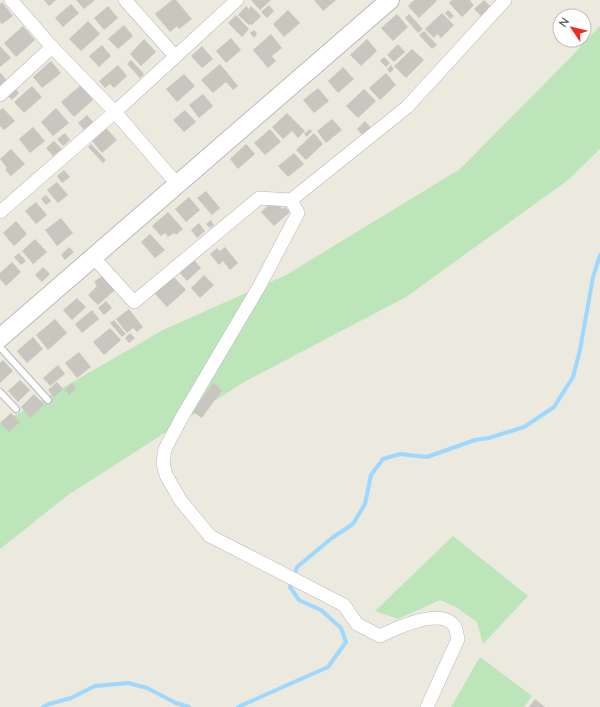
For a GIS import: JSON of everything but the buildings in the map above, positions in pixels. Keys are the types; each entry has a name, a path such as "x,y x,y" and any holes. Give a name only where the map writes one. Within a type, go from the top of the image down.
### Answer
{"street":[{"path":"11,0 52,47 115,112 177,184"},
{"path":"125,0 175,56"},
{"path":"0,212 115,112 237,0"},
{"path":"0,338 390,0"},
{"path":"94,258 134,302 259,198 291,200 407,107 505,0"},
{"path":"0,95 52,47"},
{"path":"291,200 298,213 260,285 182,417 165,449 163,463 166,475 181,501 210,536 300,584 344,605 357,624 380,636 399,626 434,618 443,618 455,626 458,639 427,707"}],"lane":[{"path":"0,348 48,400"},
{"path":"0,392 16,410"},
{"path":"0,404 6,399"}],"green space":[{"path":"600,26 600,149 568,180 406,297 244,382 68,495 0,549 0,424 163,330 286,275 460,169 579,48 592,48 592,35"},
{"path":"453,536 528,596 483,644 477,622 456,607 440,600 398,619 375,611"},
{"path":"480,657 532,696 524,707 451,707"}],"waterway":[{"path":"238,707 328,667 346,642 341,628 321,610 299,600 290,587 297,567 332,538 353,524 365,504 371,475 383,459 400,454 427,457 475,440 489,438 524,427 554,407 573,377 580,350 593,277 600,255"},
{"path":"43,707 71,698 95,686 128,683 147,688 176,703 189,707"}]}
